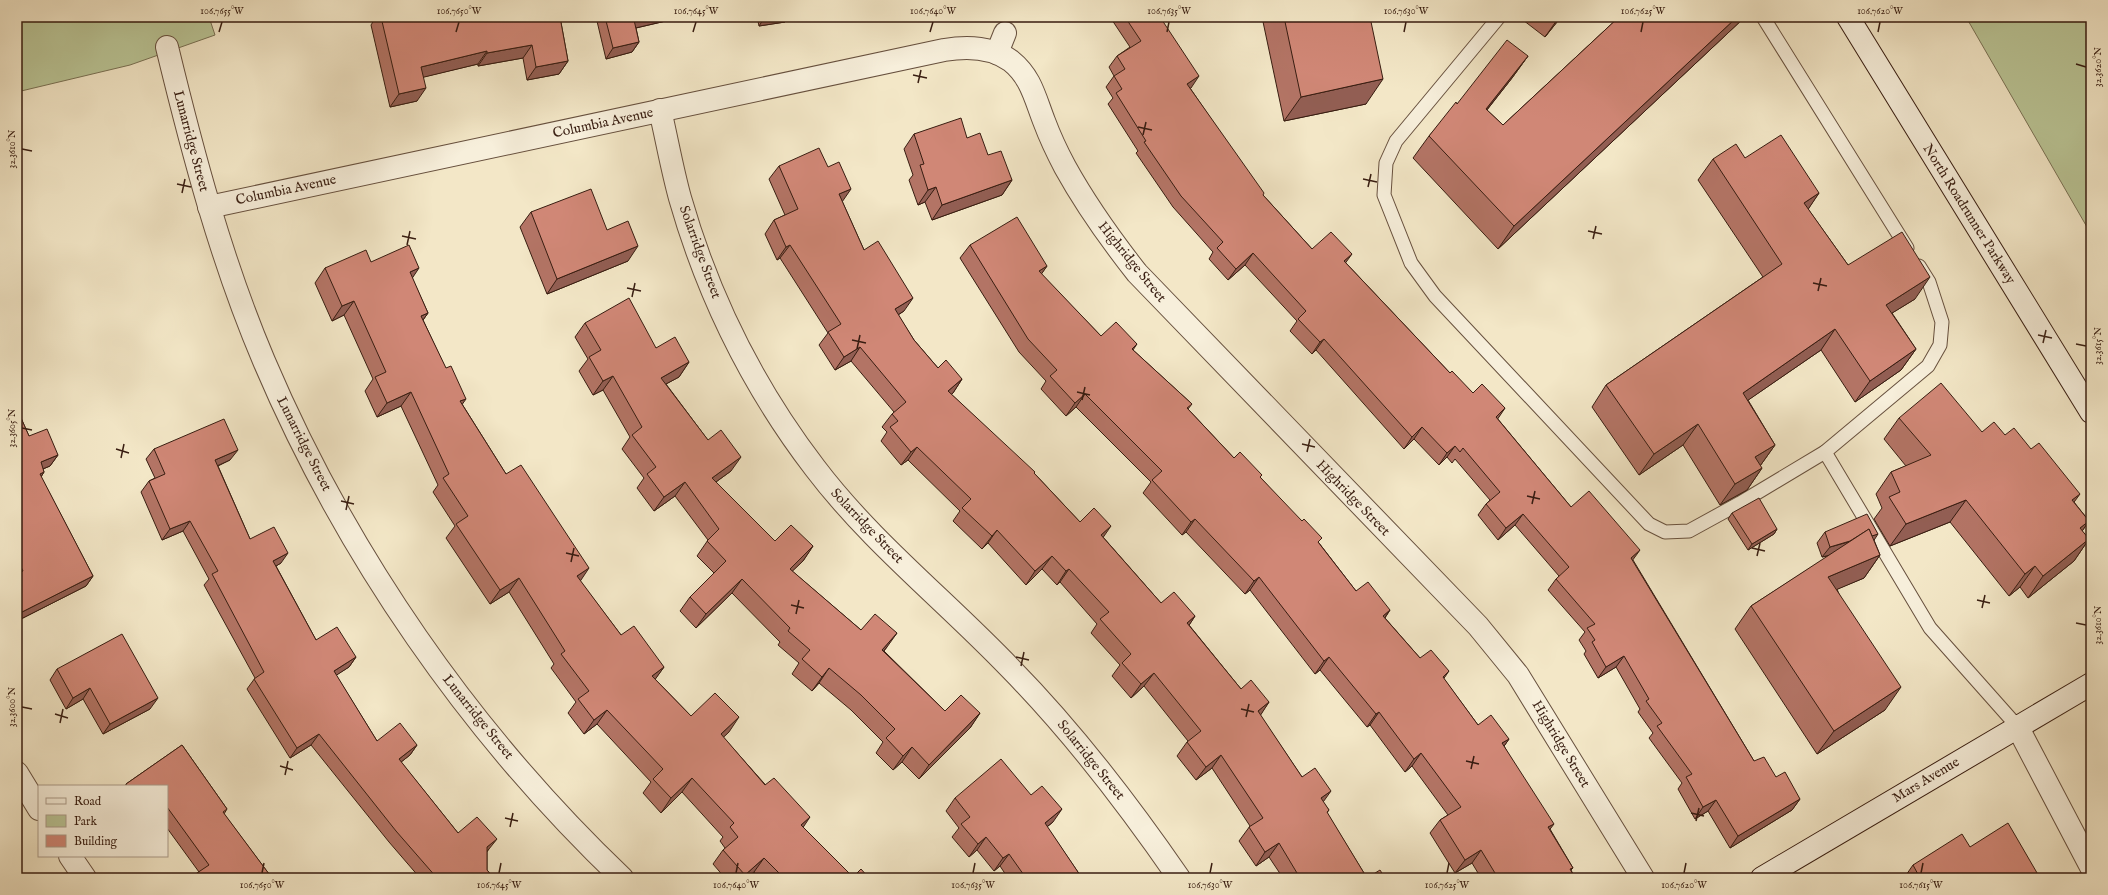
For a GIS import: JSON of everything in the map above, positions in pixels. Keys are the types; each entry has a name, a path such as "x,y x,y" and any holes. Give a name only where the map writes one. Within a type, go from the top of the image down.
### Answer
{"street":[{"name":"North Roadrunner Parkway","path":"1848,17 2091,412"},
{"path":"997,53 1005,33"},
{"name":"Columbia Avenue","path":"209,207 957,48 970,47 997,53"},
{"name":"Lunarridge Street","path":"167,48 193,154 209,207 242,304 264,360 317,474 383,586 458,694 547,801 622,878"},
{"name":"Highridge Street","path":"997,53 1010,60 1030,82 1053,144 1066,168 1099,222 1137,273 1500,650 1536,702 1643,878"},
{"name":"Solarridge Street","path":"660,110 680,197 705,272 740,351 787,429 841,501 1010,667 1068,730 1118,792 1179,878"},
{"name":"Mars Avenue","path":"1762,878 2017,726 2091,684"},
{"path":"2017,726 2091,867"},
{"path":"17,773 38,807"},
{"path":"71,857 85,878"}],"lane":[{"path":"1499,17 1396,141 1386,163 1384,195 1411,263 1435,296 1649,524 1665,532 1688,530 1740,503 1825,452 1928,366 1940,345 1942,322 1929,282 1763,17"},
{"path":"1825,452 1930,628 2017,726"}],"green space":[{"path":"17,17 209,17 215,35 130,65 17,92"},
{"path":"1966,17 2091,17 2091,234"}],"building":[{"path":"381,17 560,17 568,61 536,67 532,45 487,53 487,51 421,67 426,88 399,94"},
{"path":"605,17 646,17 634,20 639,42 613,48"},
{"path":"1125,17 1160,17 1199,76 1187,84 1264,193 1263,195 1312,249 1331,232 1352,254 1344,261 1450,373 1452,371 1473,393 1482,384 1505,408 1496,417 1571,507 1589,491 1640,550 1631,558 1754,761 1764,757 1776,777 1785,772 1800,799 1738,836 1716,800 1703,807 1686,777 1692,774 1657,726 1662,723 1646,701 1649,699 1624,656 1606,667 1592,642 1595,640 1587,628 1595,624 1556,579 1569,567 1523,514 1506,528 1486,504 1500,492 1463,448 1460,452 1455,446 1447,453 1422,427 1412,437 1324,339 1320,342 1298,319 1306,311 1253,253 1236,269 1217,248 1223,242 1181,196 1144,142 1146,141 1116,93 1122,89 1114,76 1125,69 1117,56 1141,41"},
{"path":"1284,17 1370,17 1383,79 1301,97"},
{"path":"1619,17 1737,17 1514,226 1429,136 1456,102 1457,104 1507,40 1528,56 1486,109 1503,125"},
{"path":"961,118 967,138 980,133 988,155 1001,151 1012,180 942,205 936,187 928,190 920,165 924,164 914,134"},
{"path":"1781,135 1819,193 1804,203 1848,265 1902,232 1930,277 1886,305 1916,349 1870,381 1835,329 1743,393 1775,445 1755,457 1762,468 1735,484 1698,424 1654,454 1606,385 1782,264 1713,159 1736,144 1745,158"},
{"path":"819,148 828,167 839,162 851,189 839,194 864,250 878,241 913,298 895,309 914,340 938,368 946,360 962,379 948,391 1035,472 1034,473 1080,522 1094,508 1111,526 1101,535 1161,603 1174,592 1195,616 1187,623 1241,689 1251,680 1269,702 1258,711 1302,777 1315,768 1331,791 1321,798 1329,810 1327,812 1367,878 1300,878 1279,843 1265,852 1249,827 1263,818 1221,755 1206,767 1187,742 1201,731 1154,673 1141,684 1122,663 1131,654 1100,619 1109,612 1069,569 1066,571 1052,556 1035,571 997,530 992,536 962,508 971,499 917,447 911,452 890,427 898,421 892,414 906,402 860,347 844,357 828,332 841,324 790,245 786,247 774,220 798,209 779,166"},
{"path":"591,189 607,230 628,221 638,246 557,279 531,212"},
{"path":"1017,217 1047,266 1039,271 1101,336 1116,322 1137,344 1132,349 1192,404 1187,408 1234,458 1240,452 1262,475 1260,477 1302,521 1304,519 1322,538 1318,542 1356,591 1368,582 1390,610 1383,616 1420,658 1431,650 1449,671 1443,677 1478,725 1491,715 1509,739 1502,743 1554,824 1548,827 1573,868 1570,869 1575,878 1498,878 1481,850 1465,860 1440,820 1461,807 1421,753 1414,759 1379,712 1376,714 1329,657 1324,661 1259,577 1254,581 1195,519 1191,522 1152,480 1162,471 1085,394 1075,403 1050,376 1057,370 1028,339 970,245"},
{"path":"409,245 419,268 410,272 428,313 421,316 446,368 451,366 466,399 460,401 506,474 521,465 589,568 577,576 621,635 634,626 664,667 652,676 691,716 715,693 739,717 721,734 765,785 774,778 810,817 801,825 853,877 861,869 869,878 784,878 764,858 745,875 723,850 738,837 730,827 734,823 692,778 671,798 653,779 663,769 607,710 594,720 578,699 589,691 561,654 565,651 519,578 500,590 456,524 468,516 443,478 449,474 411,392 387,403 375,377 386,372 354,301 342,306 325,268 366,250 371,262"},
{"path":"629,298 656,348 675,337 689,362 661,378 708,440 721,430 741,457 712,478 775,541 791,525 813,546 790,569 861,630 875,614 897,633 882,650 945,711 961,695 980,713 929,765 912,747 903,756 886,738 895,729 861,695 829,668 822,677 802,659 810,650 788,631 790,628 742,579 706,614 690,597 726,561 707,541 719,529 685,482 664,497 647,474 656,467 632,435 642,427 613,376 603,381 589,357 601,350 585,323"},
{"path":"1941,383 1982,432 1994,422 2005,435 2014,428 2031,449 2039,443 2080,494 2072,500 2089,521 2080,528 2089,539 2043,576 2035,566 2025,574 1966,500 1906,524 1889,497 1900,492 1891,472 1931,455 1899,418"},
{"path":"17,409 29,436 47,429 58,455 41,462 44,472 40,474 93,576 22,612 17,602 17,574 23,571 17,559"},
{"path":"224,419 238,450 215,460 250,539 274,527 288,553 273,561 316,640 337,627 356,657 334,671 377,741 400,723 417,745 399,759 458,833 477,817 497,839 487,847 487,870 494,878 437,878 396,831 319,734 297,748 254,679 264,672 212,574 218,571 190,521 170,529 149,481 165,474 154,449"},
{"path":"1759,498 1777,529 1752,544 1732,513"},
{"path":"1867,514 1878,534 1872,536 1869,529 1850,541 1830,547 1825,532"},
{"path":"1869,529 1880,555 1828,577 1901,687 1834,731 1751,606"},
{"path":"122,634 158,698 110,724 90,688 73,698 57,669"},
{"path":"182,745 227,809 223,812 272,878 192,878 191,877 209,865 168,808 168,785 126,784"},
{"path":"1001,759 1031,795 1042,786 1062,809 1045,823 1082,878 1026,878 1009,854 1003,858 986,837 978,844 961,824 970,817 955,798"},
{"path":"2008,823 2040,878 1920,878 1913,865 1962,834 1970,847"},
{"path":"1380,870 1385,878 1367,878"}]}
